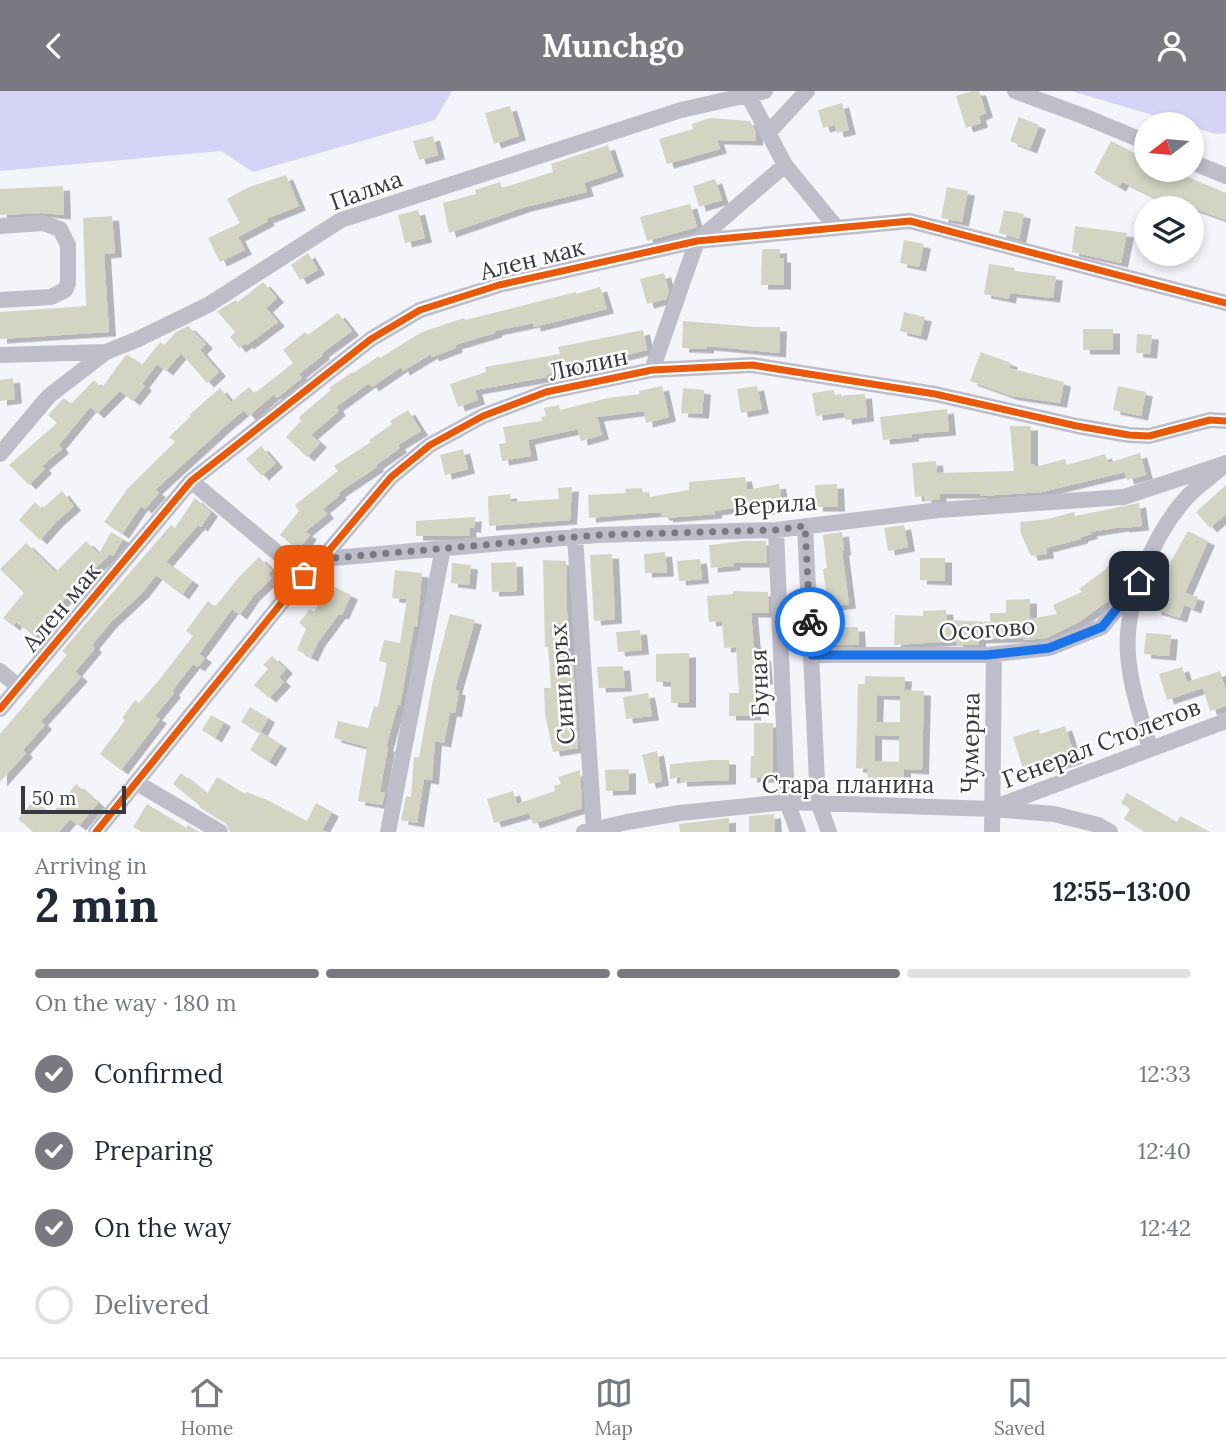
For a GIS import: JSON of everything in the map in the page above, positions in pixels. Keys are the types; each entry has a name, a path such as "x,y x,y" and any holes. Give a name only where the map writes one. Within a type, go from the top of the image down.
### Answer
{"street":[{"name":"Палма","path":"0,454 49,396 106,352 136,341 208,305 341,220 681,110 765,91"},
{"path":"768,133 807,91"},
{"path":"1015,91 1134,137"},
{"path":"748,95 785,165 837,228"},
{"path":"652,370 698,241 785,165"},
{"path":"1204,167 1226,176"},
{"name":"Ален мак","path":"0,709 191,481 371,339 420,310 499,285 698,241 910,221 1226,303"},
{"path":"0,226 43,223 60,229 68,245 68,283 65,290 51,297 0,300"},
{"path":"0,355 106,352"},
{"name":"Люлин","path":"96,832 304,575 322,559 390,477 430,445 483,416 546,392 652,370 752,365 935,394 1129,435 1149,436 1210,420 1226,422"},
{"path":"1150,748 1128,654 1130,617 1139,581 1161,535 1188,496 1226,463"},
{"name":"Верила","path":"322,559 575,536 776,530 939,510 1124,497 1226,463"},
{"path":"191,481 304,575"},
{"path":"805,526 818,802 829,832"},
{"name":"Буная","path":"776,530 787,802 798,832"},
{"name":"Сини връх","path":"575,536 589,831"},
{"path":"388,832 443,548"},
{"name":"Осогово","path":"812,655 995,654 1049,648 1102,627 1139,581"},
{"name":"Чумерна","path":"992,832 995,654"},
{"path":"0,671 19,687"},
{"name":"Генерал Столетов","path":"992,809 1226,721"},
{"path":"137,783 220,832"},
{"name":"Стара планина","path":"589,831 787,802 818,802 1054,814 1098,825 1110,832"}],"shaded area":[{"path":"0,91 452,91 435,120 253,172 221,151 0,171"},
{"path":"1071,91 1226,91 1226,133 1216,134 1204,130 1204,112 1142,112"}],"building":[{"path":"979,91 986,113 979,116 981,123 966,128 956,96"},
{"path":"842,103 849,130 837,133 835,125 823,128 818,110"},
{"path":"510,106 519,136 494,144 485,113"},
{"path":"1019,117 1039,125 1030,149 1010,141"},
{"path":"710,118 750,121 756,132 756,141 717,140 720,149 667,164 659,139 693,129 692,124"},
{"path":"433,136 438,155 419,160 413,141"},
{"path":"1111,141 1134,153 1134,182 1200,182 1226,193 1226,220 1204,212 1204,196 1152,196 1122,182 1119,187 1094,173"},
{"path":"608,145 617,172 584,183 587,192 525,207 449,233 443,203 476,194 475,190 500,182 502,188 553,172 551,164"},
{"path":"286,175 299,206 266,219 268,221 238,237 245,250 220,262 208,238 240,223 227,199 249,187"},
{"path":"715,179 722,200 699,207 693,186"},
{"path":"63,186 64,215 0,215 0,189"},
{"path":"947,187 968,191 962,222 941,218"},
{"path":"690,204 697,227 647,241 640,217"},
{"path":"418,210 425,238 405,243 398,215"},
{"path":"1004,210 1024,214 1019,239 999,233"},
{"path":"112,216 115,253 104,254 109,332 0,339 0,312 86,306 83,218"},
{"path":"1075,226 1127,233 1121,263 1072,252"},
{"path":"904,240 924,244 919,267 900,263"},
{"path":"762,249 780,249 780,258 784,258 784,285 761,285"},
{"path":"308,253 318,270 300,280 291,265"},
{"path":"989,264 1015,268 1014,271 1056,276 1053,298 1010,293 1009,299 984,294"},
{"path":"664,273 669,291 666,299 647,304 640,279"},
{"path":"263,282 277,298 266,308 278,322 239,348 230,337 235,332 217,311 236,300 238,302"},
{"path":"600,287 607,309 534,327 533,323 495,331 455,345 456,348 432,357 431,354 403,371 401,367 372,387 369,383 336,407 339,411 311,435 320,443 307,457 286,437 301,421 299,417 331,390 329,388 422,332 464,318 465,320"},
{"path":"904,312 925,317 920,336 900,331"},
{"path":"338,313 352,331 299,374 302,378 277,398 274,394 249,416 244,410 225,426 155,490 159,493 145,509 141,506 122,534 104,522 128,488 175,442 169,437 191,416 189,415 220,388 231,402 249,387 255,393 293,363 283,350 305,332 308,335"},
{"path":"683,321 780,327 779,353 707,346 707,349 682,348"},
{"path":"188,326 206,344 200,350 219,372 207,383 181,353 166,371 157,364 133,401 120,391 97,414 90,407 59,445 62,449 42,466 45,469 29,485 9,465 57,423 48,415 64,398 71,404 94,380 102,388 125,356 128,355 142,365 160,342 164,345 176,332"},
{"path":"1083,329 1113,329 1113,350 1083,350"},
{"path":"643,330 647,350 546,375 547,377 475,390 478,400 458,407 450,384 486,372 485,367 560,354 558,347"},
{"path":"1137,334 1152,335 1150,354 1136,353"},
{"path":"981,352 1011,363 1009,368 1064,382 1060,403 1012,396 970,381"},
{"path":"13,378 15,399 0,401 0,380"},
{"path":"662,386 669,417 646,423 644,411 597,417 602,435 581,441 578,429 528,440 531,456 502,461 499,444 506,443 503,427 542,421 541,417 546,416 544,408 559,405 560,410 608,398 640,394 639,391"},
{"path":"757,386 762,409 741,413 737,389"},
{"path":"1118,386 1146,392 1141,416 1113,410"},
{"path":"683,388 704,390 702,414 681,413"},
{"path":"834,390 835,396 865,394 867,417 845,420 844,412 816,416 812,393"},
{"path":"947,409 949,431 883,440 880,417"},
{"path":"408,410 421,431 398,445 400,448 376,465 377,467 338,493 340,495 323,509 327,514 305,532 310,535 298,550 280,535 299,511 295,505 338,471 334,466 371,442 369,440 392,424 390,421"},
{"path":"1010,426 1031,426 1031,464 1035,464 1035,467 1065,459 1067,465 1105,454 1108,463 1140,453 1146,475 1127,480 1125,472 1042,492 980,496 939,494 940,499 925,501 924,496 915,497 912,463 936,461 937,473 1014,471"},
{"path":"261,446 276,463 262,476 246,459"},
{"path":"463,449 468,469 445,475 440,455"},
{"path":"745,477 747,490 779,484 783,508 761,511 759,504 715,511 715,514 666,518 661,512 589,518 588,495 626,493 625,489 642,488 643,493 649,493 649,497 689,490 689,482"},
{"path":"837,484 838,507 816,507 815,485"},
{"path":"1226,485 1226,514 1210,528 1196,512"},
{"path":"572,487 570,520 489,526 488,496 510,494 511,502 559,499 558,488"},
{"path":"62,491 74,506 40,540 19,520 35,502 42,509"},
{"path":"195,498 211,512 201,527 198,525 166,562 192,581 182,595 156,575 142,593 110,623 92,645 95,648 75,672 81,677 41,721 45,725 23,750 26,753 0,782 0,734 67,655 62,651 171,525 175,528"},
{"path":"1139,503 1142,526 1089,532 1092,534 1081,539 1046,548 1047,554 1031,556 1021,534 1020,522 1048,519 1074,512 1075,516"},
{"path":"475,517 474,528 469,528 470,536 416,536 416,521"},
{"path":"904,525 908,547 888,551 884,528"},
{"path":"1188,531 1208,541 1185,593 1198,597 1194,609 1184,605 1180,618 1154,610 1165,578 1162,577"},
{"path":"111,532 123,539 113,556 110,554 81,582 44,620 46,622 34,636 16,622 13,626 3,618 24,593 0,569 26,543 56,572 86,541 99,554"},
{"path":"842,532 849,604 828,607 823,569 827,568 823,535"},
{"path":"766,541 767,563 733,563 734,566 711,568 709,545"},
{"path":"665,552 667,572 645,573 644,554"},
{"path":"1118,553 1133,564 1112,598 1079,622 1047,638 979,639 979,645 956,645 956,641 894,645 895,615 923,616 923,611 946,610 947,620 990,622 990,613 1006,613 1006,600 1030,599 1030,619 1057,614 1053,605 1082,592 1079,589 1106,569"},
{"path":"612,554 615,619 594,621 590,555"},
{"path":"259,557 272,570 268,574 272,578 253,596 240,615 232,609 199,654 205,658 198,667 193,664 172,691 174,693 155,716 160,719 121,770 100,754 125,720 122,718 135,700 139,703 159,680 193,636 186,631 208,601 215,607"},
{"path":"920,558 945,558 945,581 920,580"},
{"path":"700,559 702,579 679,581 677,561"},
{"path":"543,560 566,561 568,661 573,660 578,748 553,752 545,714 544,688 551,688 548,647 545,647"},
{"path":"516,562 517,591 492,592 491,563"},
{"path":"452,563 471,565 469,585 451,583"},
{"path":"395,570 422,573 417,627 414,627 400,705 398,704 386,747 380,792 385,793 382,805 358,801 367,747 334,738 338,721 368,728 374,706 378,707 387,663 379,661 384,640 400,643 407,599 392,598"},
{"path":"330,585 351,595 342,615 339,614 318,642 311,657 297,650 306,629 299,623 310,609 314,612"},
{"path":"733,591 768,592 769,613 751,613 755,657 764,656 766,680 753,681 754,716 729,716 729,693 739,693 736,647 724,648 722,621 709,622 707,596 733,594"},
{"path":"450,614 475,620 455,690 459,691 455,713 450,712 444,743 435,741 432,780 424,779 417,823 401,820 406,796 411,797 414,757 419,757 433,680"},
{"path":"858,627 859,645 827,645 826,628"},
{"path":"640,630 642,650 618,652 616,632"},
{"path":"1146,633 1171,635 1169,656 1144,654"},
{"path":"689,653 689,703 671,703 671,682 656,682 656,654"},
{"path":"272,656 286,669 279,677 284,682 269,698 254,685 268,669 263,665"},
{"path":"623,666 625,687 599,688 597,667"},
{"path":"1182,667 1187,682 1220,671 1226,691 1226,706 1210,711 1203,688 1167,700 1159,674"},
{"path":"865,676 905,677 904,690 924,691 922,770 904,769 904,784 867,783 868,769 856,768 858,684 865,684","holes":["877,695 900,696 900,722 876,722","875,735 899,736 899,762 875,761"]},
{"path":"648,693 652,716 626,719 623,697"},
{"path":"250,707 268,718 260,733 241,722"},
{"path":"211,715 224,722 215,738 202,730"},
{"path":"754,723 773,723 773,778 750,778 751,756 754,756"},
{"path":"1065,726 1076,759 1025,775 1013,737 1039,729 1040,734"},
{"path":"261,732 280,744 269,762 250,750"},
{"path":"657,751 662,781 649,784 642,755"},
{"path":"729,760 729,780 680,782 680,777 670,779 670,764"},
{"path":"629,769 629,790 606,791 605,770"},
{"path":"580,770 582,808 533,824 529,813 494,823 487,799 513,791 517,804 555,791 554,786 561,784 558,777"},
{"path":"181,773 207,794 217,777 245,794 246,792 267,800 307,821 316,803 332,812 322,830 327,832 230,832 226,823 199,807 173,784"},
{"path":"76,784 98,803 79,826 70,819 59,832 33,832 18,819 33,801 51,815"},
{"path":"1127,793 1177,822 1180,816 1210,832 1145,832 1124,819 1130,809 1121,803"},
{"path":"147,804 186,828 188,825 199,832 142,832 133,827"},
{"path":"774,814 775,832 749,832 749,816"},
{"path":"729,818 729,832 680,832 679,824"}],"cycle path":[{"path":"0,709 191,481 371,339 420,310 499,285 697,241 910,221 1226,303"},
{"path":"96,832 304,575 322,559 391,477 430,445 483,416 546,392 652,370 752,365 935,394 1129,435 1149,436 1210,420 1226,421"}],"way so far":[{"path":"304,575 322,559 597,535 776,530 805,526 810,622"}],"route":[{"path":"810,622 812,655 987,655 1049,648 1102,627 1139,581"}]}
